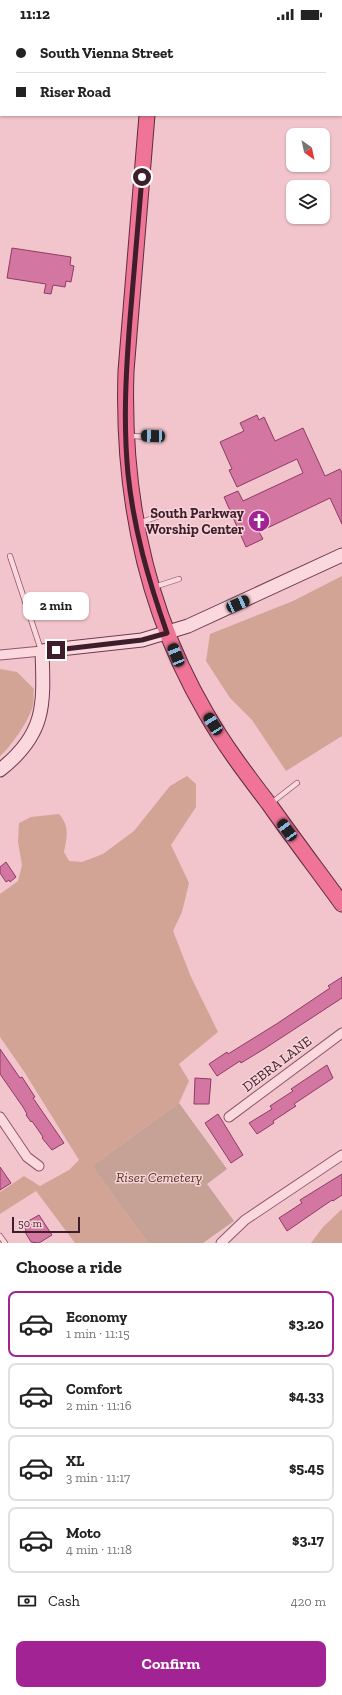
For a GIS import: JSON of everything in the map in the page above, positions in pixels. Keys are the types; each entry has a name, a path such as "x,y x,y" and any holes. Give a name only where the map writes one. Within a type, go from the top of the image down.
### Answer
{"highway":[{"path":"147,116 126,371 126,435 128,472 145,568 176,655 206,714 342,904"}],"main road":[{"path":"0,770 12,761 24,748 33,733 41,714 43,687 42,651 142,640 167,633 188,626 342,555"}],"street":[{"path":"0,655 42,651"},
{"name":"DEBRA LANE","path":"229,1117 342,1033"},
{"path":"0,1117 27,1157 39,1166"},
{"path":"221,1243 245,1220 342,1155"}],"lane":[{"path":"126,435 153,436"},
{"path":"136,524 162,515"},
{"path":"10,556 42,651"},
{"path":"151,588 179,579"},
{"path":"269,804 297,783"},
{"path":"0,1236 5,1243"}],"shaded area":[{"path":"342,576 342,736 286,771 252,720 230,698 206,661 210,634 293,601"},
{"path":"0,669 17,672 34,689 33,705 24,725 14,740 0,756"},
{"path":"187,776 196,784 196,807 171,845 189,883 182,912 173,931 191,977 218,1032 179,1064 189,1081 179,1103 92,1166 148,1243 75,1243 36,1191 0,1214 0,1192 24,1176 40,1186 69,1170 79,1160 25,1073 0,1037 0,894 18,881 22,865 18,842 19,823 31,817 59,814 65,823 67,832 64,852 69,861 82,862 103,854 134,831 170,786"},
{"path":"342,1209 342,1243 311,1243 323,1227"}],"green space":[{"name":"Riser Cemetery","path":"179,1103 227,1169 207,1184 234,1221 203,1243 148,1243 92,1166"}],"building":[{"path":"12,248 71,257 70,265 74,266 71,282 66,281 65,287 53,285 51,294 44,293 46,284 7,278"},
{"path":"257,415 259,420 264,417 275,441 303,428 325,476 340,469 342,473 342,524 330,498 259,532 263,539 246,547 224,497 238,491 243,501 303,473 297,459 237,487 229,470 232,469 220,442 244,431 240,423"},
{"path":"6,862 16,877 10,882 9,880 6,882 0,873 0,867"},
{"path":"342,977 342,998 264,1049 241,1063 240,1061 217,1076 209,1064 278,1023 330,988 328,986"},
{"path":"0,1049 20,1078 22,1077 35,1097 33,1098 64,1143 52,1150 42,1138 43,1137 32,1121 31,1122 26,1115 27,1114 23,1107 0,1074"},
{"path":"327,1065 333,1078 294,1104 296,1106 273,1121 274,1123 257,1134 249,1123 272,1109 270,1106 293,1091 291,1089"},
{"path":"195,1078 211,1079 209,1104 194,1104"},
{"path":"218,1114 243,1155 231,1163 205,1123"},
{"path":"0,1167 11,1183 0,1190"},
{"path":"342,1174 342,1195 333,1201 332,1200 287,1231 279,1218 302,1203 300,1200"},
{"path":"39,1215 52,1235 39,1243 31,1242 25,1232 26,1230 23,1224"}],"place":[{"name":"South Parkway Worship Center","path":"259,521"}],"route":[{"path":"56,650 142,640 167,633 145,568 131,498 128,472 125,400 126,371 142,177"}]}
